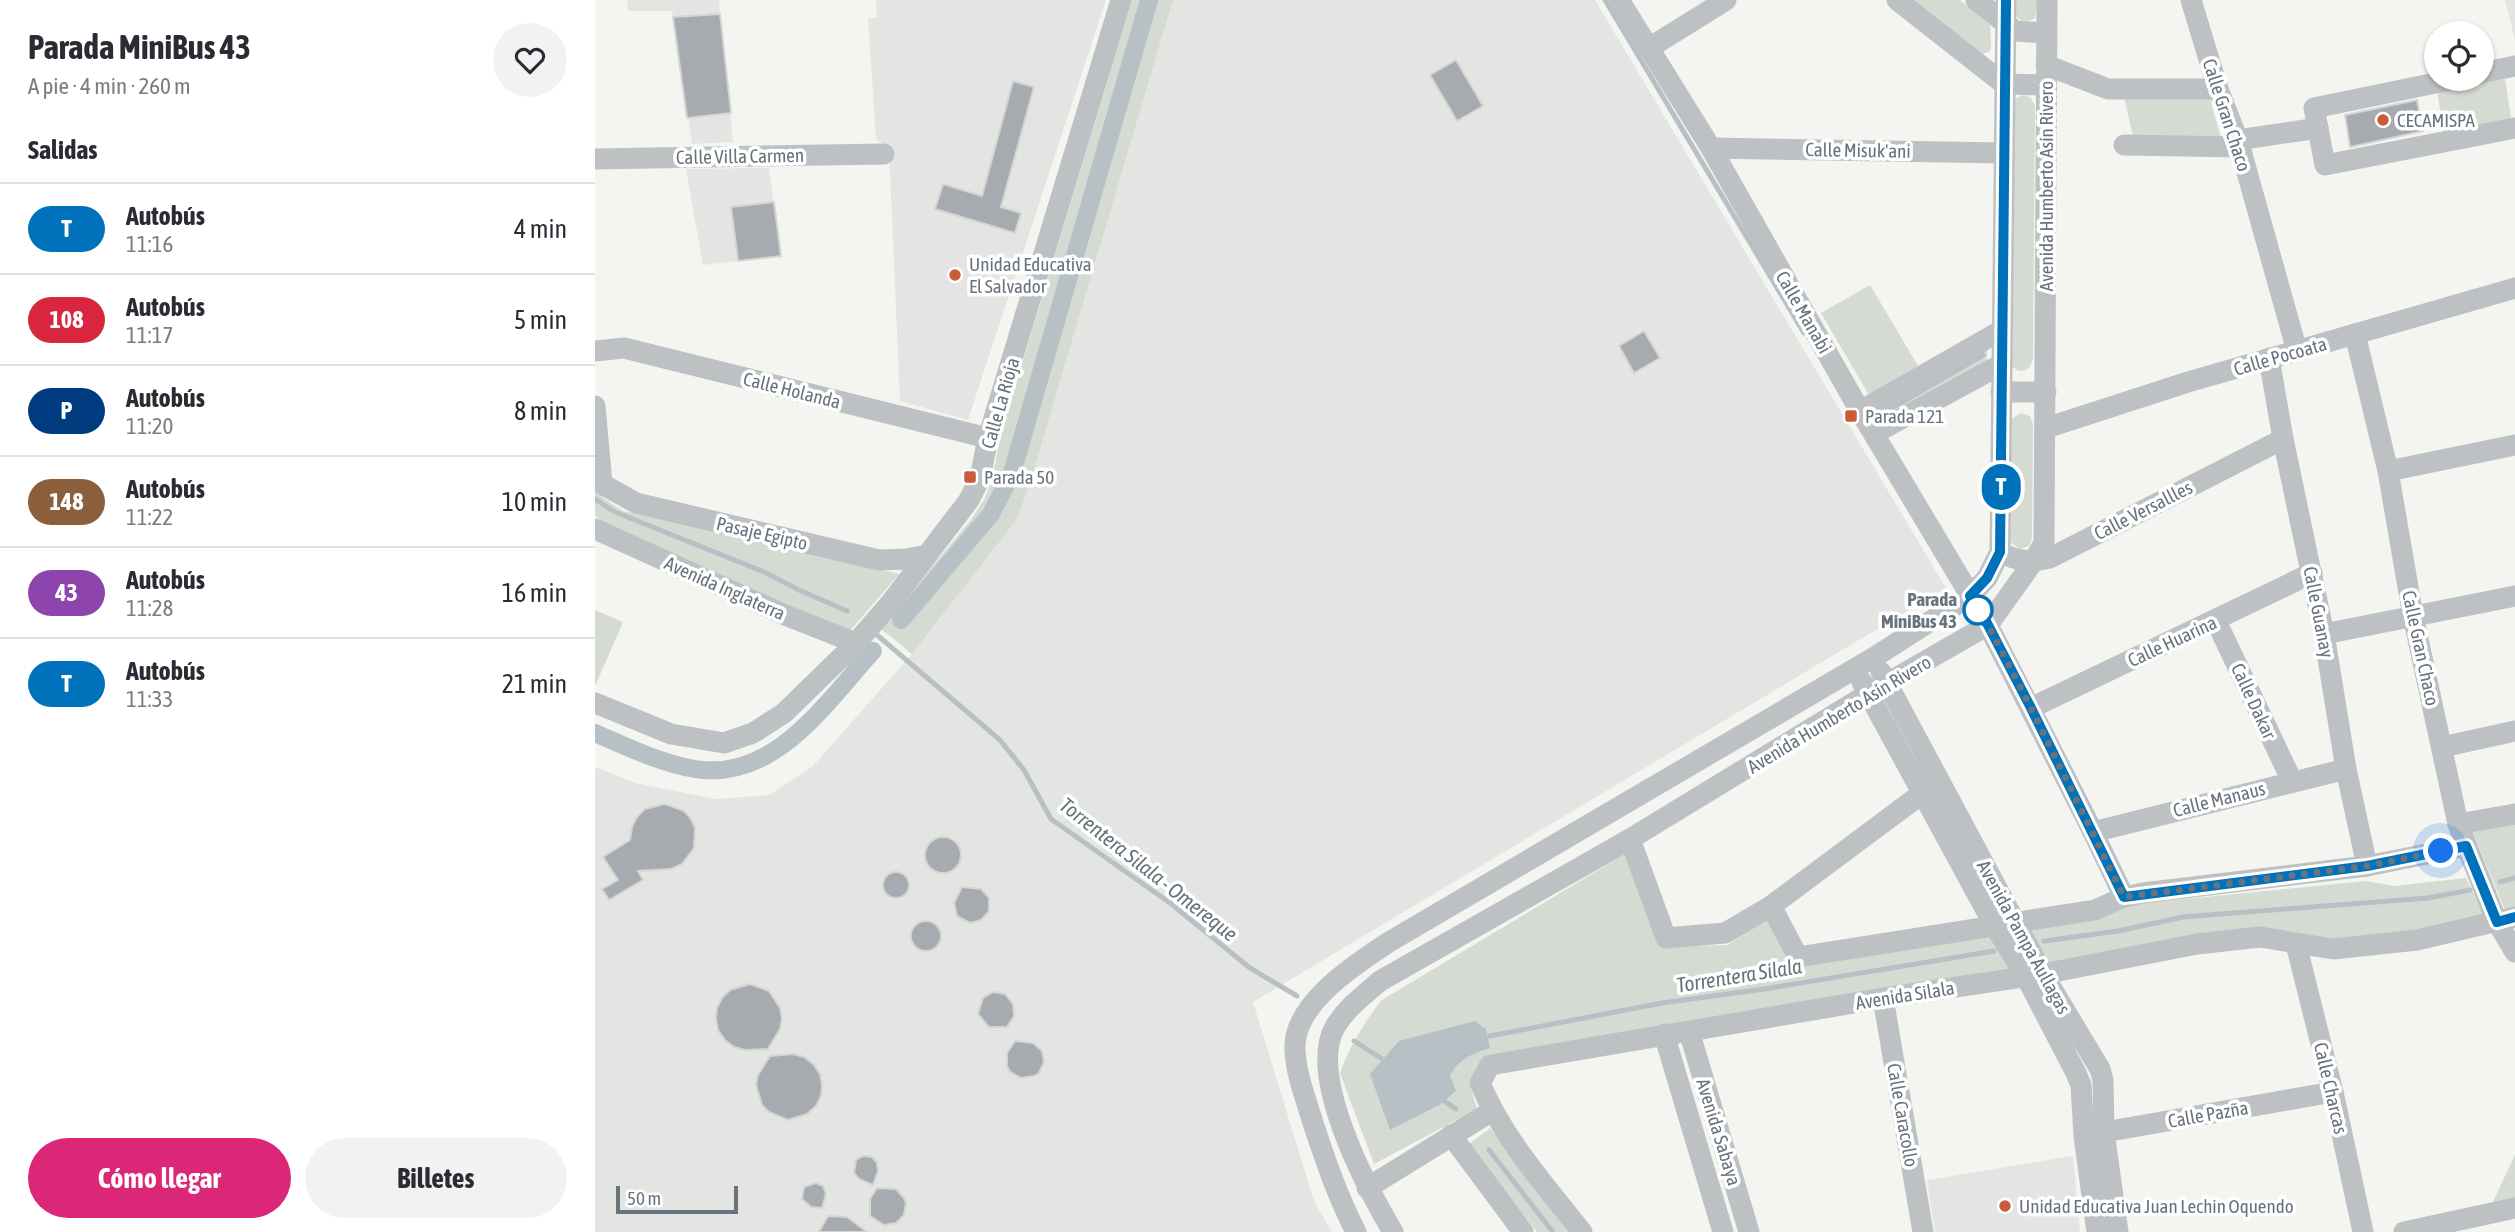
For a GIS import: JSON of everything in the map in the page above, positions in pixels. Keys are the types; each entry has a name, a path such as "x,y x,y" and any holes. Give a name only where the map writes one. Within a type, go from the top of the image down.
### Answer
{"street":[{"name":"Calle La Rioja","path":"595,703 671,734 724,743 753,733 784,713 856,643 969,500 980,478 988,438 1121,0"},
{"name":"Calle Manabi","path":"1619,0 1711,148 1860,411 1988,625 2094,832 2124,897"},
{"path":"1649,48 1726,0"},
{"path":"1897,0 2004,84 2046,75 2108,89 2218,89"},
{"path":"1976,0 2015,31 2046,33"},
{"name":"Avenida Humberto Asín Rivero","path":"1356,1232 1335,1191 1299,1078 1294,1048 1299,1027 1314,1002 1357,963 1389,942 1864,663 1970,596 1987,578 2000,552 2006,0"},
{"name":"Avenida Humberto Asín Rivero","path":"1393,1232 1353,1158 1328,1075 1327,1051 1334,1028 1347,1010 1380,981 1630,839 1868,694 1988,625 2044,543 2047,0"},
{"name":"Calle Gran Chaco","path":"2191,0 2218,89 2238,143 2297,351"},
{"path":"2494,70 2515,66"},
{"path":"2424,85 2314,108 2325,165 2515,128"},
{"path":"2124,145 2238,143 2318,128"},
{"name":"Calle Misuk'ani","path":"1711,148 2004,153"},
{"name":"Calle Villa Carmen","path":"595,159 884,154"},
{"name":"Calle Pocoata","path":"2046,428 2188,382 2515,288"},
{"path":"1860,411 2002,330"},
{"name":"Calle Gran Chaco","path":"2355,334 2388,471 2413,616 2458,824 2466,846 2506,920 2515,951"},
{"name":"Calle Holanda","path":"595,351 624,348 988,438"},
{"name":"Calle Guanay","path":"2269,359 2324,634 2346,769 2367,866"},
{"path":"1875,433 2002,364"},
{"path":"2001,392 2046,392"},
{"name":"Pasaje Egipto","path":"595,406 602,484 636,503 879,560 927,555"},
{"name":"Calle Versallles","path":"2033,562 2050,558 2283,439"},
{"path":"2388,471 2515,445"},
{"name":"Avenida Inglaterra","path":"595,529 785,615 856,643"},
{"path":"2000,552 2010,558 2033,562"},
{"name":"Calle Huarina","path":"2031,708 2312,573"},
{"path":"2324,634 2515,596"},
{"name":"Calle Dakar","path":"2216,621 2292,780"},
{"name":"Avenida Pampa Aullagas","path":"1864,663 1888,684 2016,924 2081,1085 2117,1232"},
{"name":"Avenida Pampa Aullagas","path":"1864,663 1868,694 1924,792 1994,925 2034,974"},
{"path":"2442,747 2515,731"},
{"name":"Calle Manaus","path":"2094,832 2292,780 2346,769"},
{"path":"1630,839 1666,938 1725,933 1771,906 1924,792"},
{"path":"2458,824 2515,814"},
{"path":"1771,906 1798,957 2095,910 2124,897 2367,866 2466,846"},
{"name":"Avenida Silala","path":"1492,1111 1479,1083 1490,1065 2209,943 2260,937 2333,948 2417,940 2506,920"},
{"path":"1389,942 1406,967"},
{"name":"Calle Charcas","path":"2296,944 2333,1093 2363,1232"},
{"name":"Calle Caracollo","path":"1884,998 1923,1232"},
{"name":"Avenida Sabaya","path":"1689,1031 1749,1232"},
{"name":"Avenida Sabaya","path":"1664,1034 1723,1232"},
{"name":"Calle Pazña","path":"2094,1134 2333,1093"},
{"path":"1367,1188 1492,1111 1513,1145 1581,1232"},
{"name":"Avenida Pampa Aullagas","path":"2094,1134 2097,1232"},
{"path":"1451,1135 1524,1232"},
{"path":"2404,1232 2515,1208"}],"shaded area":[{"path":"627,0 719,0 733,142 692,144 672,11 628,11"},
{"name":"Unidad Educativa El Salvador","path":"876,0 1106,0 968,420 900,401 889,149 876,139 868,18 877,18"},
{"path":"1132,0 1173,0 1030,483 1017,519 912,654 880,628 970,521 985,498 993,476 1000,437"},
{"path":"1173,0 1595,0 1946,588 1253,1002 1314,1201 1332,1232 595,1232 595,767 635,783 716,799 769,795 813,766 912,654 1016,519 1030,483"},
{"path":"1908,0 1960,0 1990,25 1989,52 1979,55"},
{"path":"2015,0 2038,0 2035,18 2027,22 2020,19"},
{"path":"2505,0 2515,0 2515,40"},
{"path":"2505,79 2512,124 2444,136 2437,91 2494,91 2494,81"},
{"path":"2023,95 2031,98 2035,106 2033,359 2030,367 2022,371 2011,364 2015,99"},
{"path":"2209,96 2221,138 2134,140 2124,97"},
{"path":"769,168 781,256 703,265 686,169"},
{"path":"1870,285 1918,366 1869,395 1821,313"},
{"path":"1987,347 1987,362 1885,420 1879,409"},
{"path":"2021,413 2030,416 2033,424 2032,538 2029,546 2020,549 2010,542 2011,419"},
{"path":"595,462 596,484 603,498 623,511 899,574 848,633 602,523 595,515"},
{"path":"595,610 623,622 595,686"},
{"path":"2515,822 2515,908 2505,910 2472,830"},
{"path":"1625,854 1661,947 1727,945 1767,919 1791,966 1992,935 2011,968 1486,1055 1469,1082 1477,1109 1374,1164 1340,1073 1358,1035 1382,1000"},
{"path":"2466,878 2486,918 2416,933 2333,941 2262,932 2051,967 2031,931 2100,918 2135,904 2365,881 2394,886"},
{"path":"1475,1021 1486,1029 1490,1048 1472,1055 1458,1065 1450,1075 1456,1091 1439,1105 1390,1130 1370,1074 1399,1041"},
{"path":"1490,1128 1573,1232 1537,1232 1468,1145"},
{"path":"2515,1155 2515,1198 2492,1204"},
{"name":"Unidad Educativa Juan Lechin Oquendo","path":"2073,1156 2080,1232 1935,1232 1927,1180"}],"building":[{"path":"720,14 731,113 687,118 673,17"},
{"path":"1456,60 1483,106 1457,121 1430,75"},
{"path":"1013,81 1034,87 1001,207 1021,213 1015,233 935,209 943,184 982,196"},
{"name":"CECAMISPA","path":"2417,100 2423,131 2350,147 2345,115"},
{"path":"774,202 781,256 738,261 731,207"},
{"path":"1644,331 1660,358 1634,373 1619,346"},
{"path":"665,804 684,811 691,819 695,828 694,848 682,864 671,869 638,871 643,880 609,900 602,889 618,880 603,857 630,840 632,827 645,809"},
{"path":"943,837 956,842 961,855 956,868 943,873 930,868 925,855 930,842"},
{"path":"896,872 905,876 909,885 905,894 896,898 887,894 883,885 887,876"},
{"path":"962,887 981,889 989,898 989,911 981,920 970,923 957,916 954,903"},
{"path":"926,921 937,925 941,936 937,947 926,951 915,947 911,936 915,925"},
{"path":"750,984 769,991 780,1008 780,1029 768,1049 745,1050 734,1047 718,1030 717,1008 722,998 730,990"},
{"path":"993,992 1005,994 1013,1004 1014,1016 1007,1027 989,1027 978,1014 983,998"},
{"path":"1015,1041 1033,1043 1042,1051 1044,1062 1039,1073 1021,1078 1010,1072 1007,1053"},
{"path":"793,1054 804,1057 813,1064 820,1074 822,1085 816,1106 807,1114 788,1120 769,1112 762,1105 756,1085 758,1075 770,1056"},
{"path":"863,1156 872,1157 877,1163 878,1171 873,1185 859,1179 854,1173 856,1160"},
{"path":"816,1183 823,1186 826,1194 822,1208 811,1207 802,1199 804,1187"},
{"path":"877,1188 896,1189 904,1198 904,1215 896,1223 884,1225 870,1216 870,1199"},
{"path":"828,1216 847,1217 867,1232 819,1232"}],"waterway":[{"path":"901,620 991,514 1012,473 1149,0"},
{"path":"1605,0 1804,333"},
{"path":"1885,412 1983,355"},
{"name":"Torrentera Silala - Omereque","path":"595,499 615,512 764,572 847,611"},
{"name":"Torrentera Silala - Omereque","path":"877,635 1000,740 1024,770 1051,819 1170,903 1250,968 1297,996"},
{"path":"595,733 656,759 695,769 724,770 750,763 774,751 796,734 873,651"},
{"name":"Torrentera Silala","path":"2500,882 2515,878"},
{"name":"Torrentera Silala","path":"2044,941 2118,931 2183,917 2428,898 2470,890"},
{"name":"Torrentera Silala","path":"1490,1036 1662,1003 1994,951"},
{"name":"Torrentera Silala - Omereque","path":"1354,1041 1387,1062"},
{"path":"1438,1097 1456,1109"},
{"path":"1489,1150 1553,1232"}],"bus line":[{"name":"T","path":"2006,0 2000,552 1987,578 1970,596 2031,708 2124,897 2367,866 2466,846 2497,922 2515,917"}],"place":[{"name":"CECAMISPA","path":"2383,120"},
{"name":"Unidad Educativa El Salvador","path":"955,275"},
{"name":"Parada 121","path":"1851,416"},
{"name":"Parada 50","path":"970,477"},
{"name":"Parada MiniBus 43","path":"1978,610"},
{"name":"Unidad Educativa Juan Lechin Oquendo","path":"2005,1206"}],"route":[{"path":"1978,610 2031,708 2124,897 2367,866 2441,851"}]}
